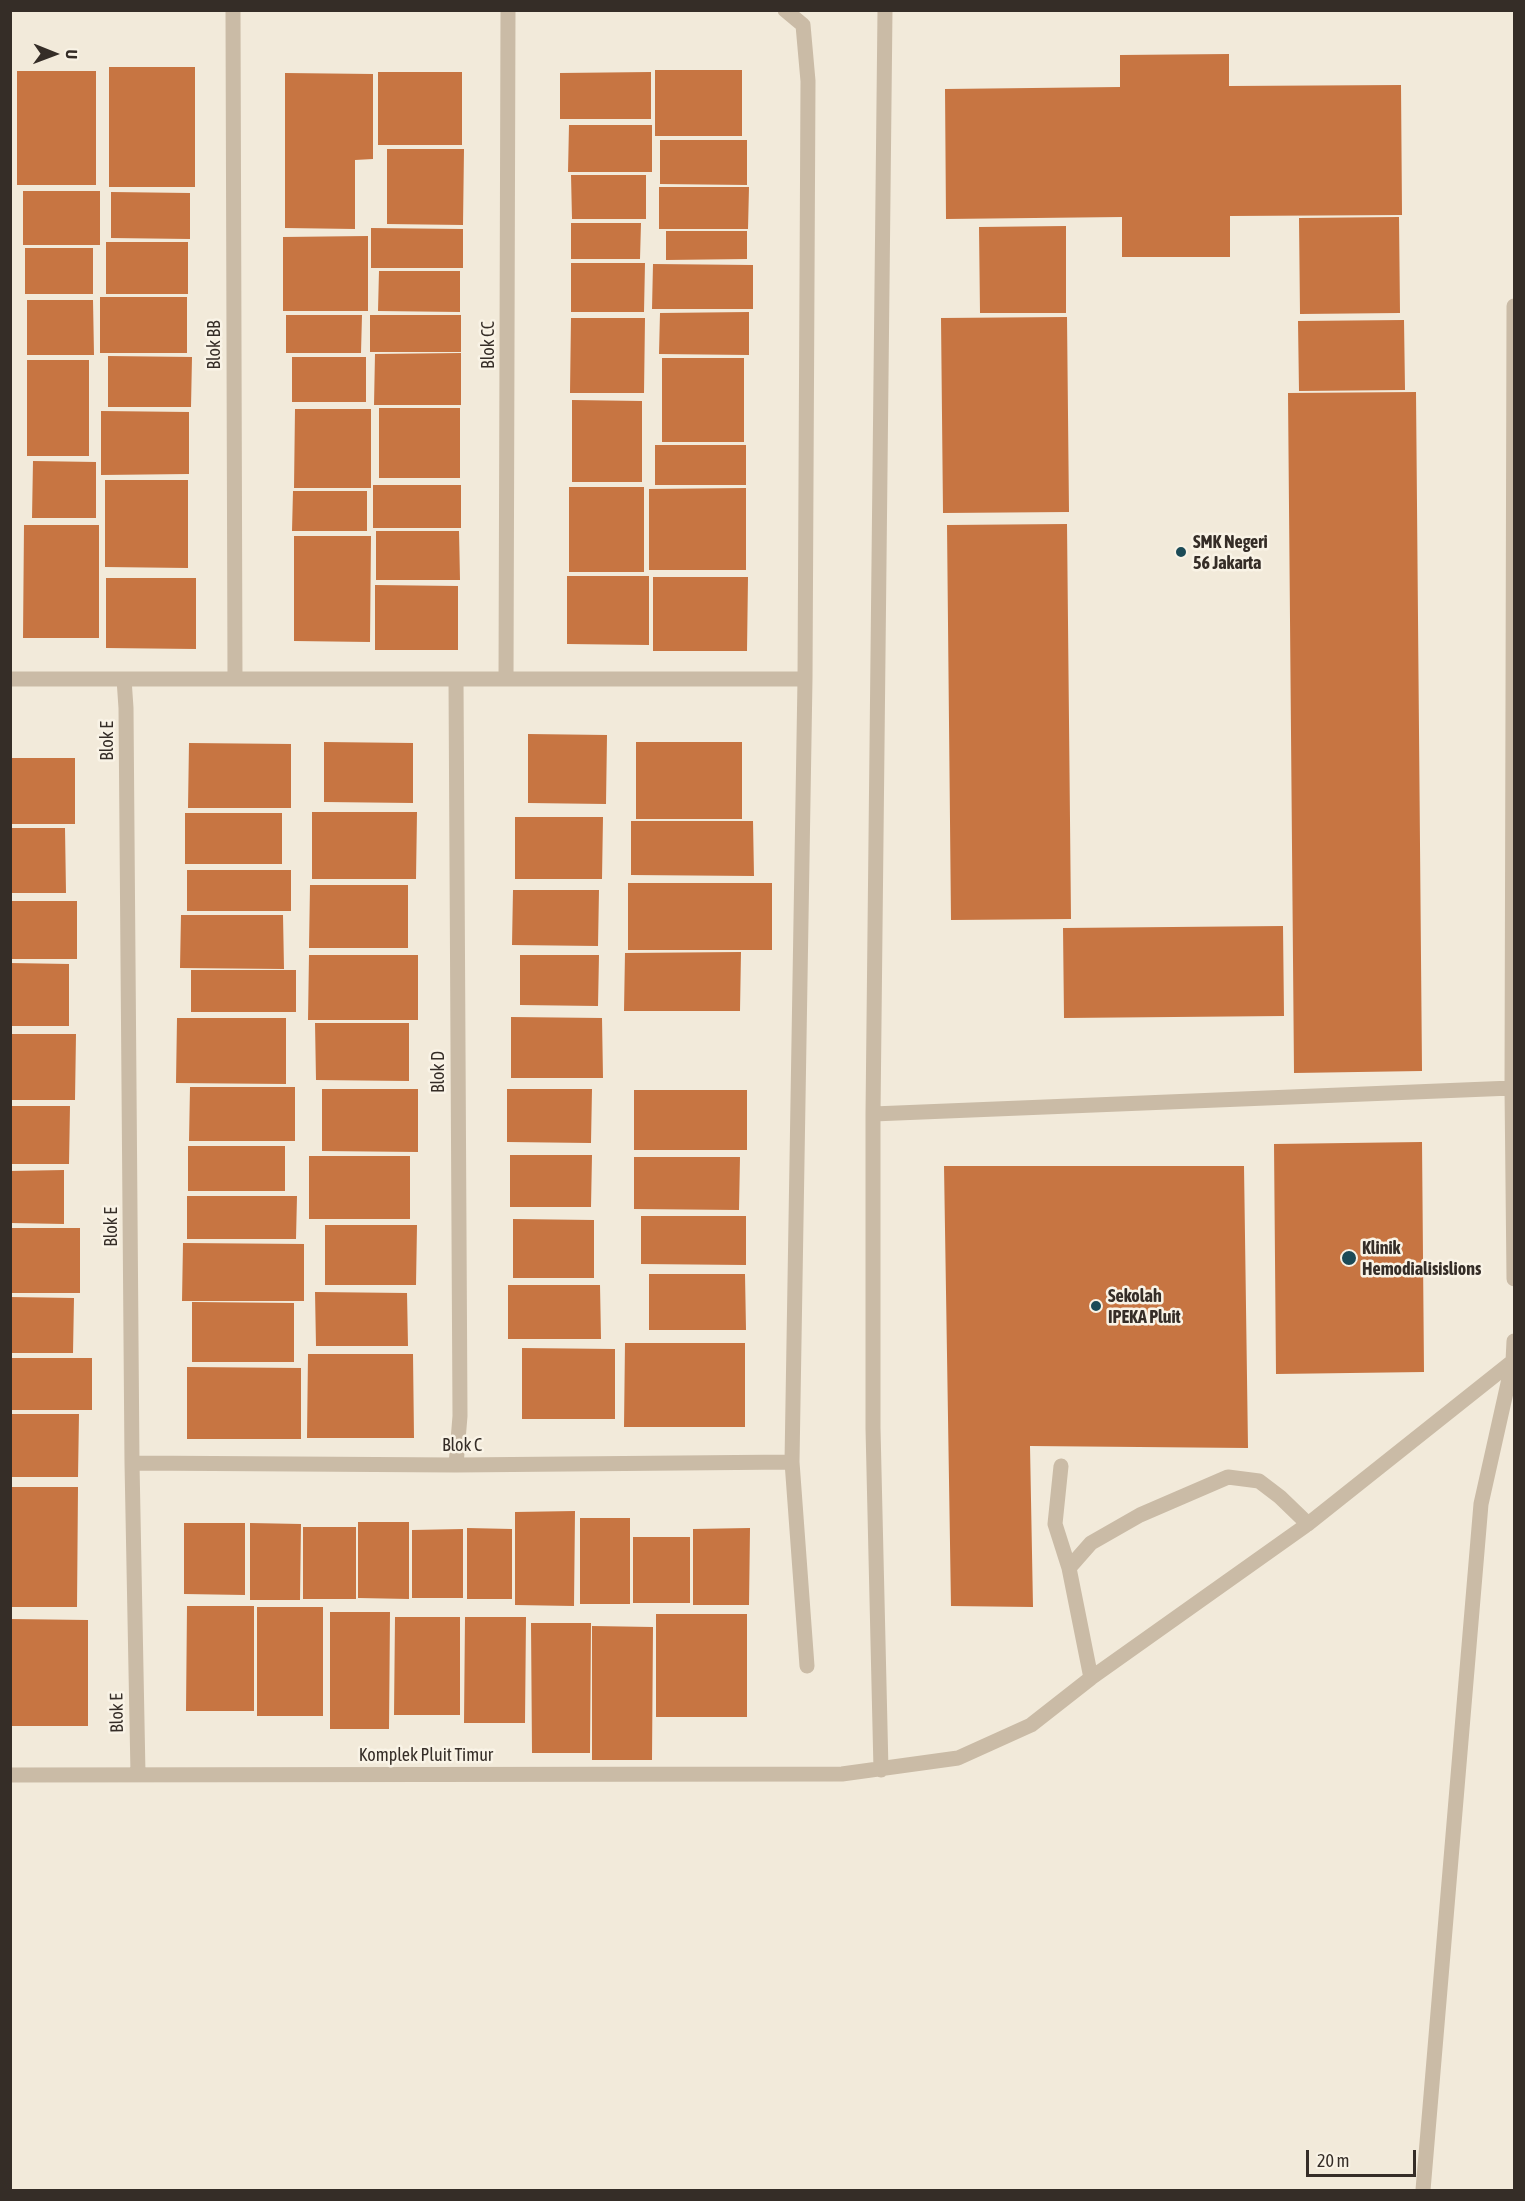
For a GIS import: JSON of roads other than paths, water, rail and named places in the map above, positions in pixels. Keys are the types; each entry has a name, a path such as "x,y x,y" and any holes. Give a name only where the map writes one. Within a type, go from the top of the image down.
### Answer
{"street":[{"name":"Blok BB","path":"233,10 235,679"},
{"name":"Blok CC","path":"506,679 508,10"},
{"path":"785,10 803,25 808,81 806,679 792,1462 807,1666"},
{"path":"881,1770 873,1428 873,1114 885,10"},
{"path":"1515,306 1512,1088 1515,1279"},
{"name":"Blok E","path":"124,679 132,1463 138,1774"},
{"name":"Blok D","path":"456,679 460,1416 456,1465"},
{"path":"10,680 806,679"},
{"path":"873,1114 1512,1088"},
{"path":"1423,2190 1481,1504 1513,1361 1515,1341"},
{"name":"Komplek Pluit Timur","path":"10,1775 842,1774 958,1758 1031,1725 1091,1678 1308,1524 1513,1361"},
{"name":"Blok C","path":"132,1463 456,1465 792,1462"},
{"path":"1061,1466 1055,1524 1069,1568 1091,1678"},
{"path":"1069,1568 1091,1543 1130,1520 1228,1477 1259,1481 1280,1497 1308,1524"}],"place":[{"name":"SMK Negeri 56 Jakarta","path":"1181,552"},
{"name":"Klinik Hemodialisislions","path":"1349,1258"},
{"name":"Sekolah IPEKA Pluit","path":"1096,1306"}]}
